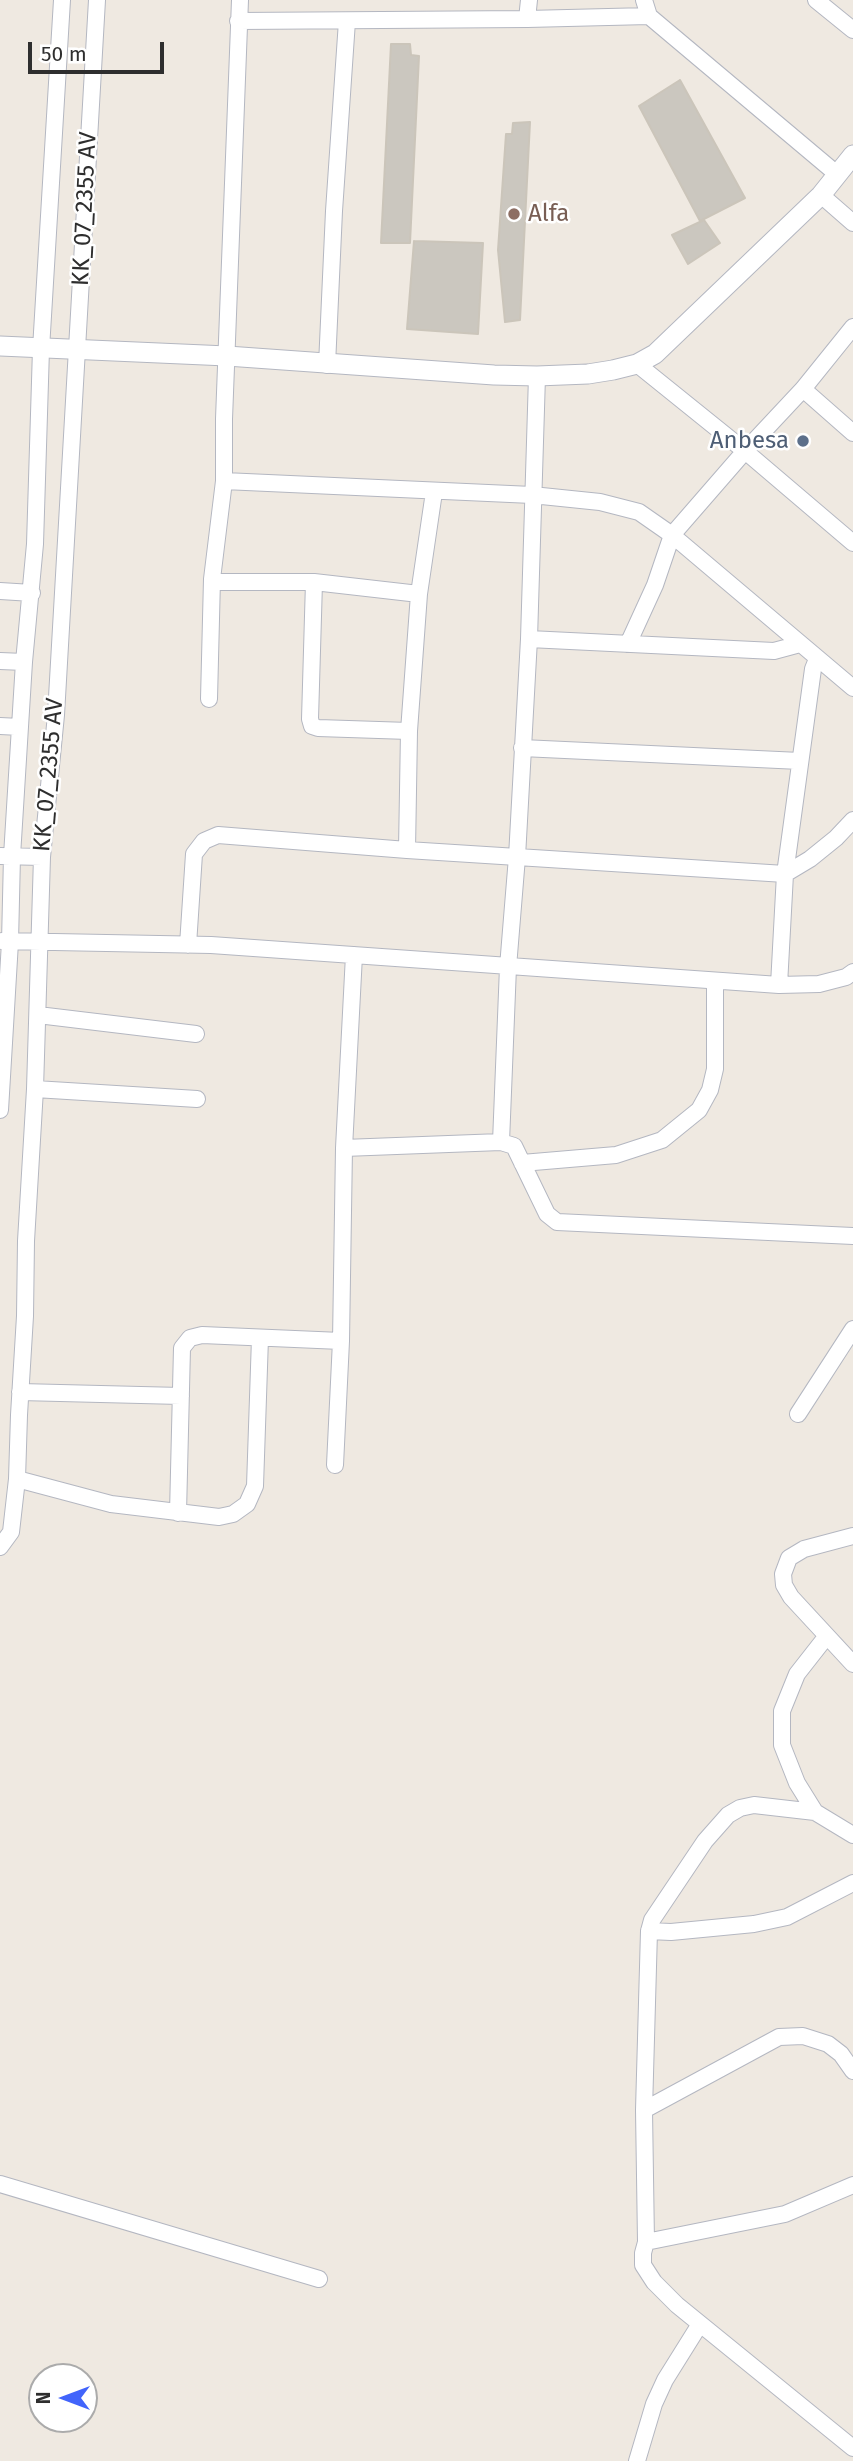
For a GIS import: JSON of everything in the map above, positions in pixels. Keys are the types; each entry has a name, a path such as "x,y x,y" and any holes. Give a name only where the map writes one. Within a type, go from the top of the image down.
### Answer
{"street":[{"name":"KK_07_2355 AV","path":"0,1110 6,856 17,794 24,662 32,593 41,349 62,0"},
{"name":"KK_07_2355 AV","path":"0,1547 11,1532 17,1479 41,944 42,857 56,715 97,0"},
{"path":"209,699 212,579 224,481 240,0"},
{"path":"527,19 528,0"},
{"path":"644,0 649,16 838,174"},
{"path":"816,0 853,30"},
{"path":"238,21 649,16"},
{"path":"327,365 347,20"},
{"path":"0,346 227,356 327,365 537,376 588,374 637,364 655,354 679,332 821,195 853,155"},
{"path":"821,195 853,223"},
{"path":"628,644 655,585 672,535 803,389 853,327"},
{"path":"637,364 853,543"},
{"path":"502,1142 508,967 529,639 537,376"},
{"path":"803,389 853,433"},
{"path":"224,481 532,495 600,502 639,512 672,535 847,684 853,666"},
{"path":"407,850 409,731 419,594 434,492"},
{"path":"212,579 219,582 314,582 419,594"},
{"path":"314,582 310,719 313,726 409,731"},
{"path":"0,591 32,593"},
{"path":"529,639 774,651 800,644"},
{"path":"779,985 785,874 813,669 817,659"},
{"path":"0,661 24,662"},
{"path":"0,726 20,727"},
{"path":"522,748 800,761"},
{"path":"0,793 17,794"},
{"path":"188,945 194,854 204,841 218,835 785,874 836,838 853,820"},
{"path":"6,856 42,857"},
{"path":"5,942 188,945 779,985 820,984 846,977 853,972"},
{"path":"335,1465 341,1341 344,1148 354,955"},
{"path":"522,1163 616,1155 662,1140 699,1111 710,1090 715,1069 715,981"},
{"path":"38,1016 195,1034"},
{"path":"35,1089 197,1099"},
{"path":"344,1148 502,1142 513,1146 547,1214 557,1222 853,1236"},
{"path":"798,1414 853,1329"},
{"path":"178,1513 182,1348 190,1338 202,1335 341,1341"},
{"path":"17,1479 111,1504 219,1517 233,1514 247,1504 255,1486 260,1338"},
{"path":"20,1392 181,1396"},
{"path":"853,1536 804,1549 789,1558 783,1574 784,1585 791,1597 853,1664"},
{"path":"826,1637 797,1674 782,1711 782,1745 797,1783 815,1812 842,1831 853,1835"},
{"path":"815,1812 754,1805 727,1815 705,1841 652,1920 649,1931 644,2110 646,2242 643,2265 654,2282 677,2305 853,2448"},
{"path":"649,1931 671,1932 754,1924 787,1917 853,1883"},
{"path":"644,2110 779,2037 803,2036 828,2044 842,2054 853,2071"},
{"path":"0,2184 319,2279"},
{"path":"646,2242 785,2214 853,2185"},
{"path":"637,2461 664,2380 700,2325"}],"building":[{"path":"391,44 410,44 411,55 419,56 410,243 381,243"},
{"path":"680,80 745,198 700,221 639,106"},
{"path":"530,122 520,320 505,322 498,250 506,134 512,134 513,123"},
{"path":"704,220 720,243 688,264 672,235"},
{"path":"414,241 483,243 478,334 407,329"}],"place":[{"name":"Alfa","path":"514,214"},
{"name":"Anbesa","path":"803,441"}]}
